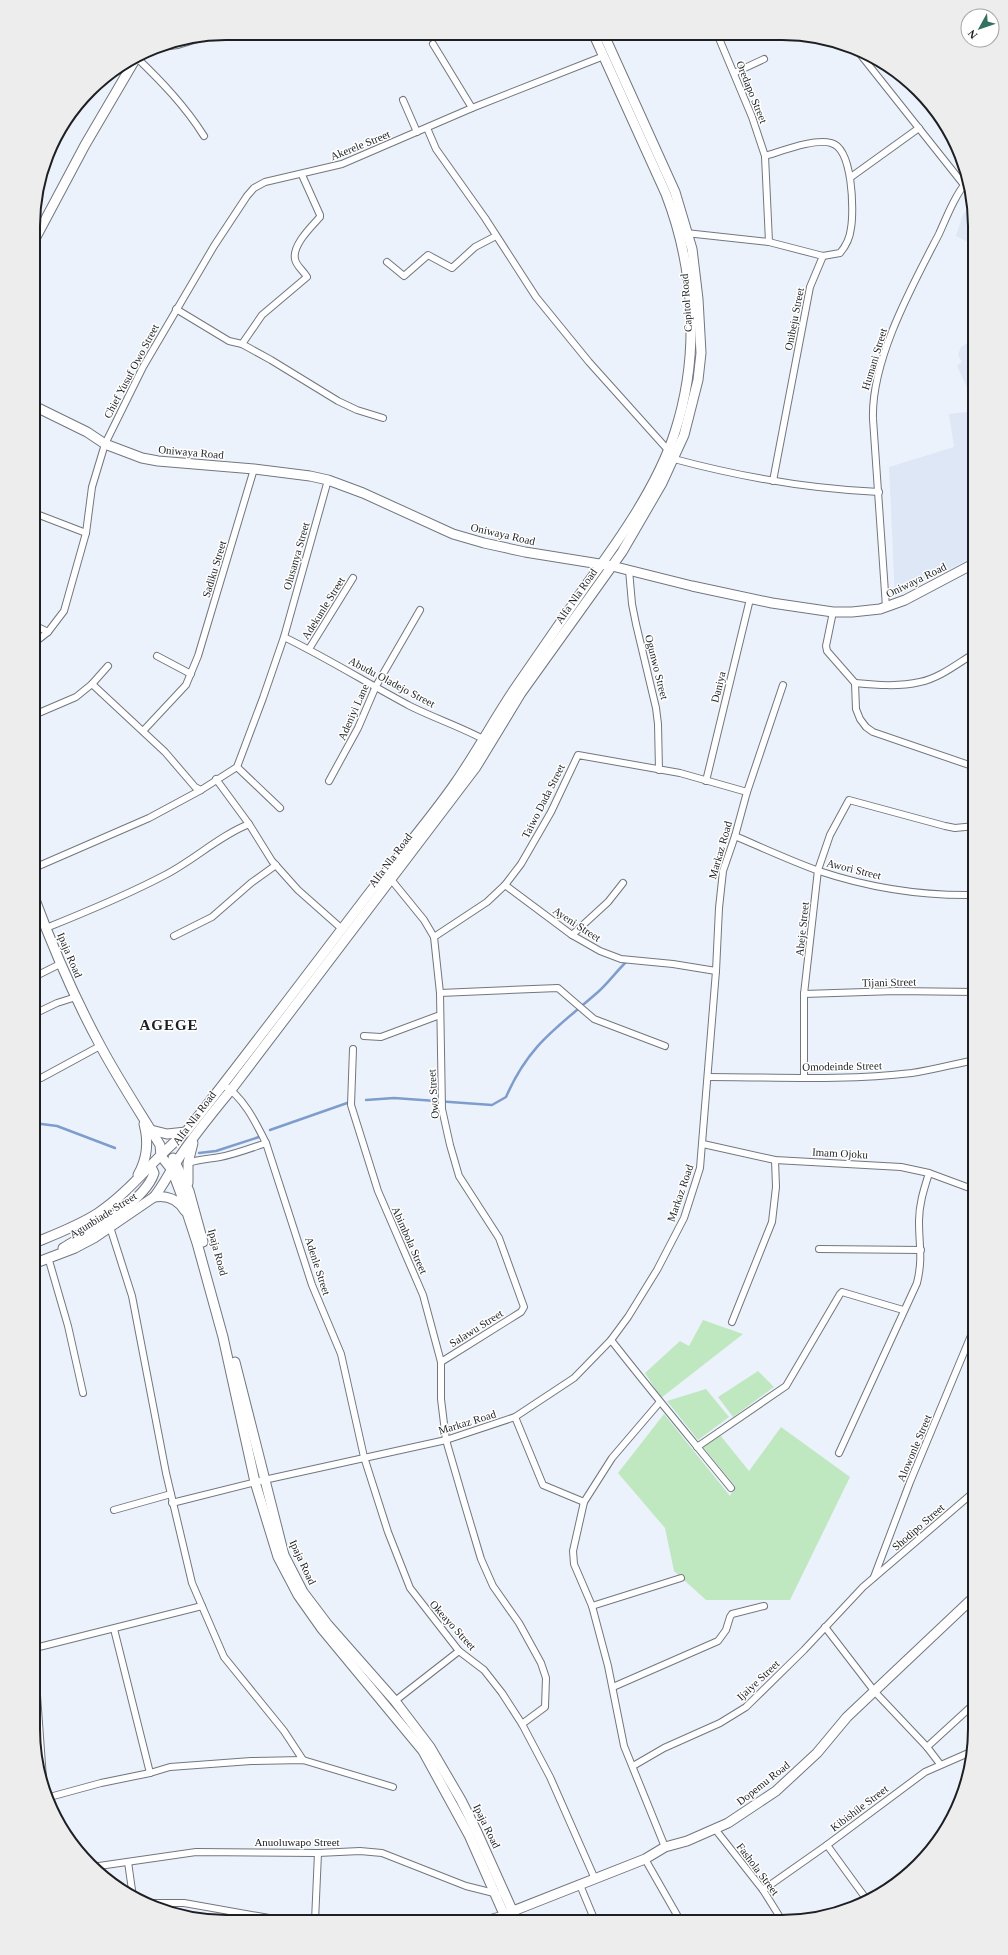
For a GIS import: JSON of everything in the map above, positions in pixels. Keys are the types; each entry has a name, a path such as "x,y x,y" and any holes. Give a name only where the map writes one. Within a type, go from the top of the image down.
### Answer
{"main road":[{"name":"Capitol Road","path":"596,40 684,233 690,295 691,349 687,388 668,450 657,474 617,543 607,565"},
{"name":"Capitol Road","path":"606,40 675,192 684,233 696,271 701,352 698,380 691,409 674,459 639,523 607,565"},
{"path":"40,230 85,145 131,66"},
{"name":"Oniwaya Road","path":"40,409 87,432 105,444 142,458 158,462 254,469 310,476 328,480 363,493 453,534 484,543 525,552 607,565 692,586 750,598 833,612 852,612 886,607 905,600 968,567"},
{"name":"Alfa Nla Road","path":"164,1153 227,1088 388,875 454,785 488,742 607,565"},
{"name":"Alfa Nla Road","path":"174,1166 227,1088 342,928 388,875"},
{"name":"Ipaja Road","path":"40,912 60,964 100,1046 164,1153 174,1166 189,1191 226,1325 260,1481"},
{"path":"134,1183 146,1156 147,1135 141,1113"},
{"path":"189,1191 188,1163 190,1148 203,1124"},
{"path":"151,1130 167,1134 186,1132"},
{"name":"Agunbiade Street","path":"40,1241 66,1230 93,1216 134,1183 164,1153"},
{"name":"Ipaja Road","path":"174,1166 223,1336 278,1557 322,1629 424,1751 500,1893"},
{"name":"Agunbiade Street","path":"40,1260 75,1248 110,1227 154,1197 174,1166"},
{"path":"48,1257 115,1215 143,1191 154,1173 151,1167"},
{"path":"154,1197 162,1196 178,1202 191,1223"},
{"name":"Ipaja Road","path":"300,1593 395,1701 430,1747 461,1800 509,1915"},
{"name":"Dopemu Road","path":"509,1915 645,1859 665,1847 715,1829 747,1812 776,1791 817,1753 847,1717 968,1603"}],"street":[{"name":"Oredapo Street","path":"720,40 752,117 766,156"},
{"path":"433,44 472,108"},
{"name":"Akerele Street","path":"176,309 214,246 254,188 265,182 302,175 342,164 472,108 604,56"},
{"path":"734,73 764,59"},
{"path":"864,59 919,128 962,178"},
{"path":"140,61 161,81 180,102 204,136"},
{"path":"403,100 417,132"},
{"path":"427,128 436,149 519,272 555,322 668,450"},
{"path":"851,177 919,128"},
{"path":"684,233 769,242 823,256 840,253 847,241 851,228 851,177 845,159 837,146 832,143 814,143 766,156 769,242"},
{"path":"242,344 262,316 307,277 298,267 294,258 295,252 302,237 320,217 320,215 302,175"},
{"name":"Humani Street","path":"886,607 873,403 877,381 900,313 916,278 964,187"},
{"path":"387,262 404,276 428,255 452,268 475,247 496,236"},
{"name":"Onibeju Street","path":"773,481 810,287 823,256"},
{"path":"176,309 229,340 242,344 338,401 357,410 383,418"},
{"name":"Chief Yusuf Owo Street","path":"40,638 48,632 64,611 86,533 92,487 105,444 143,367 176,309"},
{"path":"674,459 722,472 773,481 879,492"},
{"name":"Sadiku Street","path":"143,731 186,685 191,674 200,649 254,469"},
{"name":"Olusanya Street","path":"237,767 284,637 328,480"},
{"path":"40,515 86,533"},
{"name":"Ogunwo Street","path":"629,570 632,604 656,708 658,724 659,770"},
{"name":"Adekunle Street","path":"309,649 353,578"},
{"name":"Daniya","path":"706,781 750,598"},
{"name":"Adeniyi Lane","path":"329,781 358,728 376,686 420,610"},
{"path":"833,612 826,646 827,651 855,683 856,709 860,719 866,727 873,732 968,766"},
{"path":"40,628 48,632"},
{"name":"Abudu Oladejo Street","path":"284,637 309,649 410,705 488,742"},
{"path":"157,656 191,674"},
{"path":"855,683 884,685 920,682 934,677 968,657"},
{"path":"40,713 76,697 92,684 108,666"},
{"path":"92,684 165,752 195,787 201,790"},
{"name":"Markaz Road","path":"172,1503 364,1457 446,1440 515,1417 574,1378 611,1340 657,1270 684,1218 700,1168 716,971 720,889 723,871 735,836 747,792 783,685"},
{"name":"Taiwo Dada Street","path":"434,937 487,902 505,885 521,864 551,812 578,755 680,773 747,792"},
{"path":"40,865 149,818 201,790 216,779 231,773 237,767 280,808"},
{"path":"216,779 249,824 276,865 298,890 342,928"},
{"name":"Abeje Street","path":"804,1077 804,994 818,870 830,835 850,800 945,826 955,828 968,827"},
{"path":"46,928 93,909 166,875 249,824"},
{"name":"Awori Street","path":"735,836 818,870 860,883 944,896 968,895"},
{"path":"174,936 212,917 251,883 276,865"},
{"name":"Owo Street","path":"388,875 424,920 434,937 440,993 442,1109 459,1176 499,1238 523,1302 524,1307 521,1312"},
{"path":"572,935 608,902 623,883"},
{"name":"Ayeni Street","path":"505,885 572,935 595,948 621,959 674,964 716,971"},
{"path":"40,974 60,964"},
{"path":"440,993 558,988 594,1019 665,1046"},
{"name":"Tijani Street","path":"804,994 896,991 968,992"},
{"path":"40,1011 57,1003 76,997"},
{"path":"364,1036 381,1037 440,1015"},
{"path":"40,1078 100,1046"},
{"name":"Abimbola Street","path":"354,1049 351,1105 378,1191 424,1295 441,1362 441,1399 446,1440 481,1558 493,1586 533,1646 546,1678 545,1707 522,1724"},
{"name":"Omodeinde Street","path":"708,1077 830,1078 888,1075 914,1073 968,1061"},
{"name":"Adenle Street","path":"227,1088 257,1124 266,1143 312,1285 341,1354 364,1457"},
{"path":"188,1163 201,1158 219,1157 240,1152 266,1143"},
{"name":"Imam Ojoku","path":"703,1144 775,1160 901,1167 929,1172 968,1187"},
{"path":"732,1322 772,1222 776,1187 775,1160"},
{"path":"839,1453 903,1310 917,1283 922,1264 919,1221 921,1199 929,1172"},
{"path":"110,1227 132,1296 170,1494 192,1583 224,1657 284,1731 303,1760"},
{"path":"819,1249 921,1250"},
{"path":"48,1257 68,1326 83,1393"},
{"path":"697,1447 786,1386 842,1292 903,1310"},
{"name":"Salawu Street","path":"441,1362 521,1312"},
{"path":"611,1340 660,1403 732,1488"},
{"name":"Alowonle Street","path":"873,1578 910,1482 968,1343"},
{"path":"660,1403 612,1458 584,1502 573,1551 574,1564 592,1606 613,1687 614,1702 624,1746 665,1847"},
{"path":"515,1417 543,1485 584,1502"},
{"name":"Okeayo Street","path":"364,1457 388,1532 410,1588 460,1651 484,1670 502,1693 522,1724 550,1777 594,1879"},
{"path":"114,1510 170,1494"},
{"name":"Shodipo Street","path":"873,1578 968,1497"},
{"path":"592,1606 681,1578"},
{"name":"Ijaiye Street","path":"633,1766 664,1748 720,1723 746,1706 873,1578"},
{"path":"40,1647 202,1606"},
{"path":"613,1687 718,1641 726,1630 732,1614 764,1606"},
{"path":"825,1627 875,1692 927,1747 940,1764"},
{"path":"114,1629 150,1773"},
{"path":"395,1701 460,1651"},
{"path":"927,1747 968,1709"},
{"path":"40,1728 41,1750"},
{"name":"Kibishile Street","path":"763,1890 827,1845 925,1772 940,1764 966,1754"},
{"path":"53,1796 170,1767 251,1760 303,1760 393,1787"},
{"name":"Fashola Street","path":"715,1829 763,1890 779,1915"},
{"path":"827,1845 864,1896"},
{"name":"Anuoluwapo Street","path":"100,1866 196,1852 318,1853 360,1851 382,1853 466,1886 500,1893"},
{"path":"316,1915 318,1853"},
{"path":"645,1859 677,1915"},
{"path":"128,1862 132,1889"},
{"path":"580,1885 592,1915"},
{"path":"160,1903 184,1903 252,1915"}],"shaded area":[{"path":"967,208 968,242 956,236 962,217"},
{"path":"968,343 968,390 957,366 962,362 958,355 961,347"},
{"path":"968,412 968,560 895,597 889,467 954,447 949,414"}],"green space":[{"path":"703,1320 743,1334 661,1398 645,1373 680,1341 689,1346"},
{"path":"758,1371 774,1387 733,1417 718,1397"},
{"path":"706,1389 729,1417 698,1440 667,1401"},
{"path":"664,1414 730,1496 735,1486 703,1447 720,1435 749,1471 781,1427 850,1477 790,1600 706,1600 674,1571 665,1528 618,1473"}],"waterway":[{"path":"366,1100 394,1098 492,1105 506,1097 524,1063 545,1038 598,992 626,962"},
{"path":"270,1130 350,1102"},
{"path":"40,1124 57,1126 115,1148"},
{"path":"199,1153 216,1151 259,1137"}],"district":[{"name":"AGEGE","path":"169,1025"}]}
